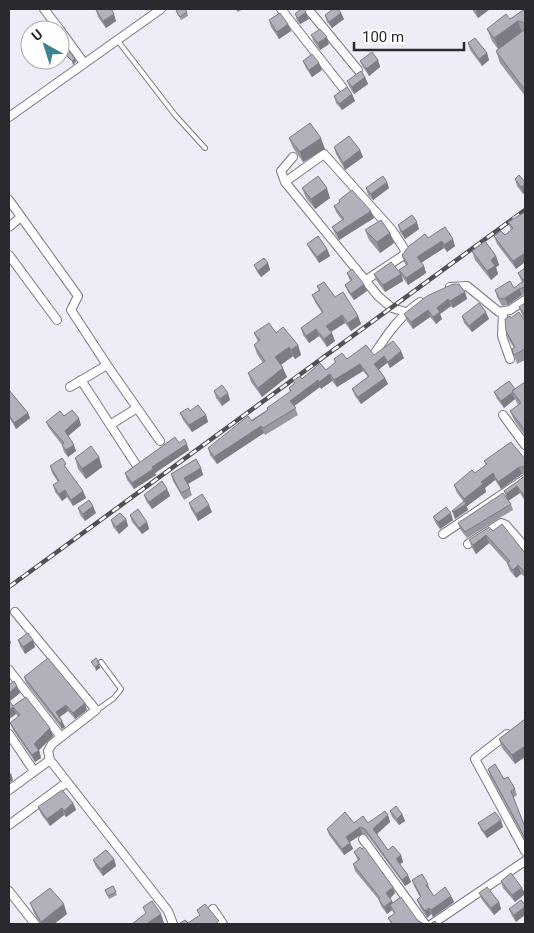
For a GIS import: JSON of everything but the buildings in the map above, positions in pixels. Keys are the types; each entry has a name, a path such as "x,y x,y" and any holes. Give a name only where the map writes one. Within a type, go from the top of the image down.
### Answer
{"street":[{"path":"44,9 52,20"},
{"path":"9,117 161,9"},
{"path":"281,9 343,88"},
{"path":"308,9 358,70"},
{"path":"70,44 84,63"},
{"path":"285,182 324,154 392,230 405,250 404,255 366,280"},
{"path":"293,157 281,171 285,182 378,296 392,308 406,312"},
{"path":"9,200 78,296 71,310 160,441"},
{"path":"9,227 21,217"},
{"path":"9,254 58,320"},
{"path":"441,291 454,285 467,286 496,310 503,312 525,300"},
{"path":"375,353 406,312 427,298"},
{"path":"503,312 502,336 510,359"},
{"path":"70,386 107,365"},
{"path":"81,380 135,463"},
{"path":"110,425 137,408"},
{"path":"503,415 525,445"},
{"path":"443,534 525,479"},
{"path":"468,544 501,523 506,525 525,547"},
{"path":"15,612 94,706 95,711 49,748 50,760 66,783 168,911 173,924"},
{"path":"9,670 61,737"},
{"path":"517,727 475,759 525,851"},
{"path":"9,734 34,771"},
{"path":"9,790 50,760"},
{"path":"9,825 66,783"},
{"path":"363,839 425,924"},
{"path":"432,924 525,861"},
{"path":"9,891 35,924"},
{"path":"213,909 223,924"}],"lane":[{"path":"118,41 175,116 205,148"},
{"path":"95,711 114,698 121,689 102,662"}],"railway":[{"path":"9,587 525,210"}]}
